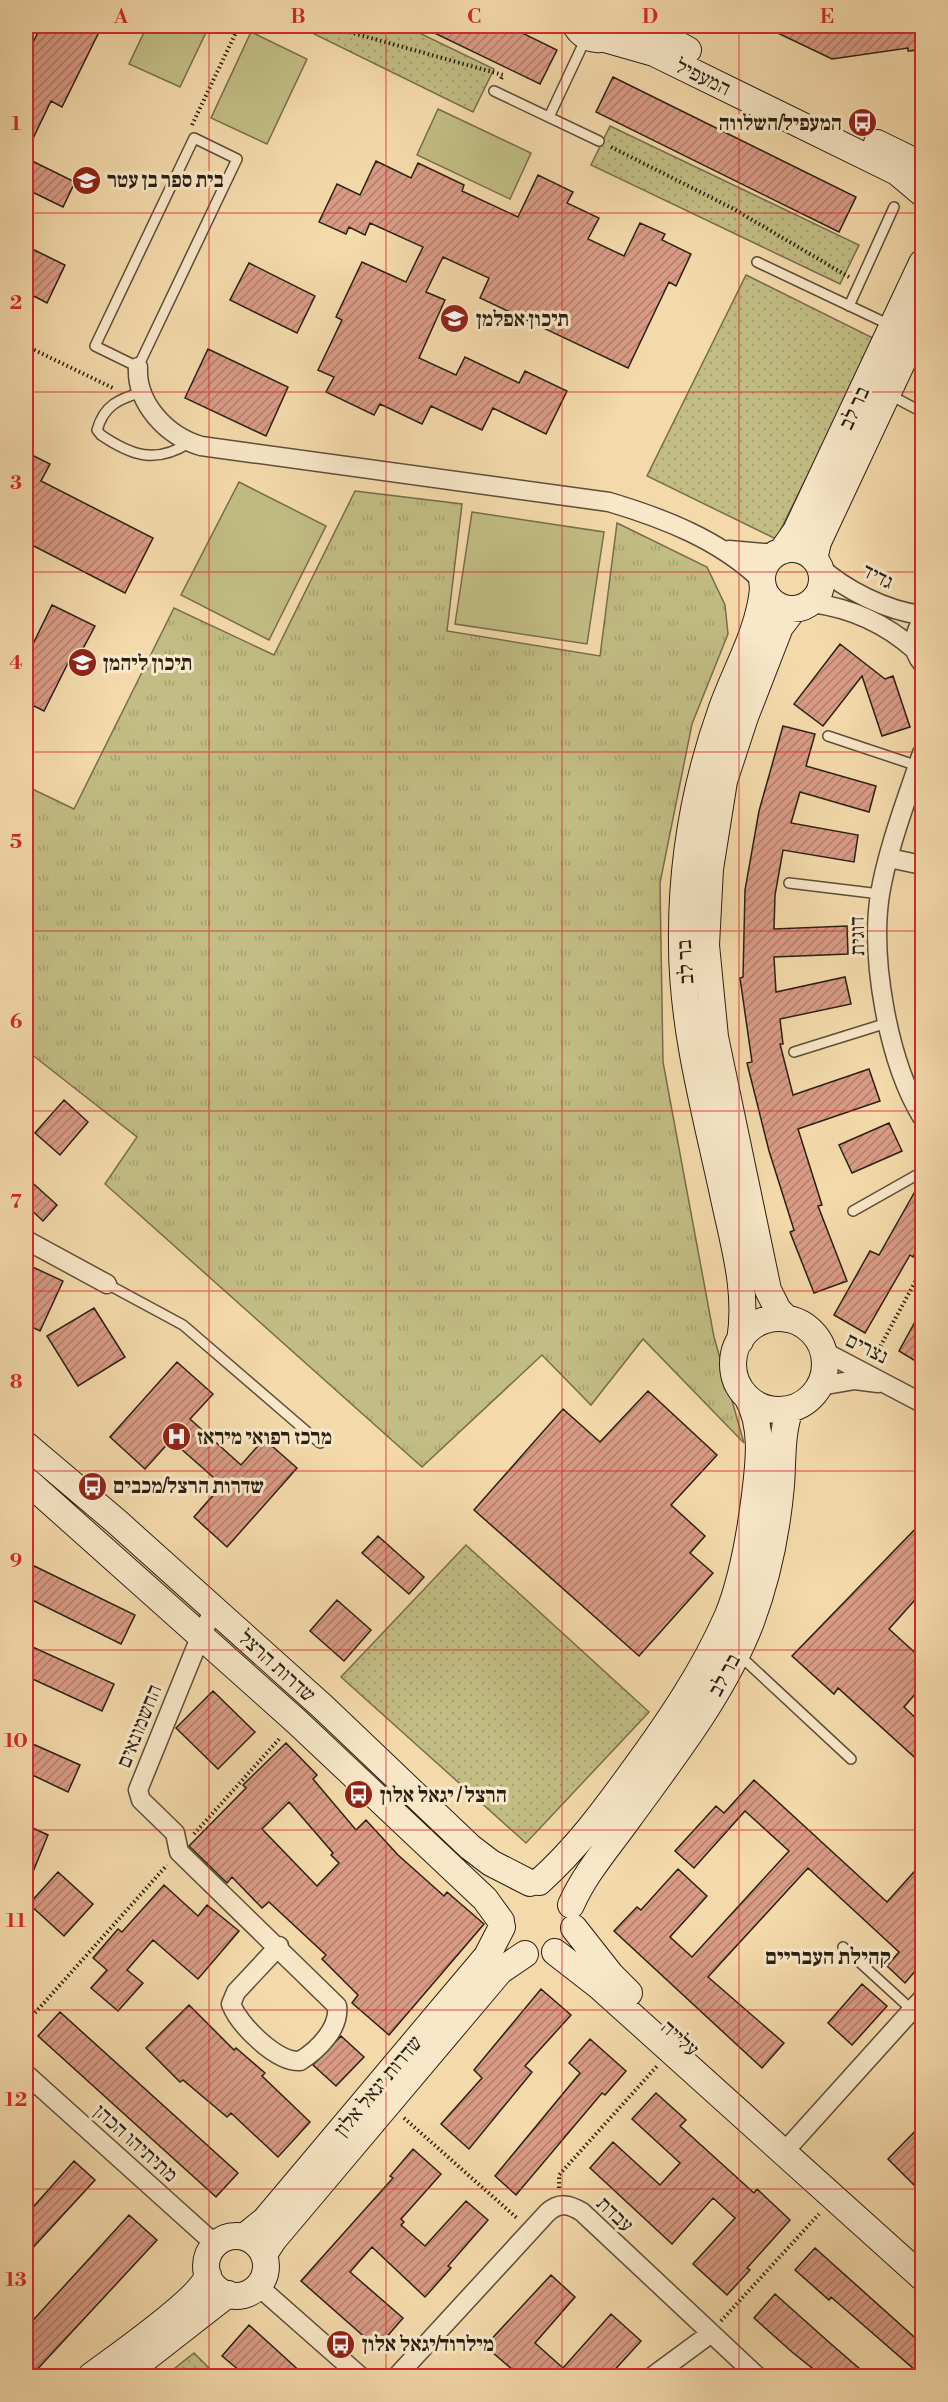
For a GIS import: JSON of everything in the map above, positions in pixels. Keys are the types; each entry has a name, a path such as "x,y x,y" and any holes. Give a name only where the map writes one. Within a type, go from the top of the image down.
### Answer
{"street":[{"name":"המעפיל","path":"644,26 922,165"},
{"name":"המעפיל","path":"598,32 654,52 890,168 922,193"},
{"name":"בר לב","path":"778,552 796,531 922,263"},
{"name":"בר לב","path":"817,563 818,542 922,320"},
{"path":"138,367 136,394 171,433 189,443 609,502 661,520 732,555 762,584 774,604 802,606 822,586 817,563 795,549 751,553 718,547"},
{"path":"762,584 763,569 778,552"},
{"name":"גדיד","path":"817,563 846,586 880,603 922,615"},
{"name":"בר לב","path":"740,1341 744,1291 691,1040 682,945 686,867 700,775 722,708 758,618 762,584"},
{"name":"גדיד","path":"802,606 831,605 878,623 919,657"},
{"name":"בר לב","path":"787,1319 778,1310 768,1290 715,1037 706,945 710,869 724,781 745,717 780,627 802,606"},
{"path":"919,657 916,630 922,621"},
{"name":"דוגית","path":"920,760 880,894 877,939 888,1023 895,1051 922,1117"},
{"path":"889,858 922,865"},
{"path":"26,1240 107,1284"},
{"path":"771,1318 787,1319 802,1324 815,1334 826,1364 820,1386 807,1402 790,1409 765,1408 747,1397 735,1378 733,1363 740,1341 756,1324 771,1318"},
{"name":"נצרים","path":"823,1351 892,1385 922,1403"},
{"name":"נצרים","path":"820,1386 855,1380 892,1385"},
{"name":"בר לב","path":"534,1883 579,1844 661,1733 702,1670 729,1613 749,1537 757,1483 757,1417 747,1397"},
{"name":"בר לב","path":"572,1916 585,1879 681,1747 723,1682 751,1622 773,1542 781,1484 783,1435 790,1409"},
{"name":"שדרות הרצל","path":"26,1445 117,1522 323,1707 470,1846 491,1863 534,1883"},
{"name":"שדרות הרצל","path":"26,1480 296,1721 485,1899 501,1924"},
{"name":"החשמונאים","path":"179,1852 175,1833 141,1800 138,1790 201,1635 214,1610"},
{"path":"179,1852 279,1946 338,2006 339,2016 336,2026 300,2061 289,2061 278,2056 236,2016 231,2004 236,1992 279,1946"},
{"path":"534,1883 561,1891 572,1916 570,1938 555,1952 542,1956 525,1954 509,1943 501,1924 501,1911 512,1893 534,1883"},
{"name":"עלייה","path":"572,1916 618,1982 789,2146 834,2198 922,2277"},
{"name":"שדרות יגאל אלון","path":"244,2237 265,2220 487,1956 501,1924"},
{"name":"עלייה","path":"555,1952 600,1987 670,2051 922,2255"},
{"name":"שדרות יגאל אלון","path":"264,2254 274,2239 500,1971 525,1954"},
{"path":"789,2146 917,2004"},
{"name":"מתיתיהו הכהן","path":"26,2074 216,2245"},
{"path":"397,2376 547,2213 559,2205"},
{"name":"עבדת","path":"559,2205 573,2207 582,2212 757,2376"},
{"path":"91,2376 181,2307 204,2285 208,2275 208,2256 216,2245 229,2237 244,2237 257,2244 264,2254 266,2271 258,2286 247,2293 228,2294 220,2290 208,2275"},
{"path":"258,2286 360,2376"},
{"path":"123,2376 228,2294"},
{"path":"653,2376 710,2334"}],"lane":[{"path":"549,117 598,32"},
{"path":"494,91 599,141"},
{"path":"194,138 237,159 138,367 95,346 194,138"},
{"path":"849,306 894,207"},
{"path":"757,262 893,327"},
{"path":"136,394 108,407 100,418 97,429 101,435 142,455 171,454 189,443"},
{"path":"888,394 922,411"},
{"path":"828,736 920,760"},
{"path":"789,882 880,894"},
{"path":"794,1052 888,1023"},
{"path":"853,1211 922,1172"},
{"path":"107,1284 183,1325 320,1443"},
{"path":"737,1653 850,1759"},
{"path":"843,1947 917,2004"}],"path":[{"path":"194,138 192,126 239,26"},
{"path":"328,26 503,75 494,91"},
{"path":"599,141 732,208 860,284"},
{"path":"26,346 136,394"},
{"path":"867,1372 922,1269"},
{"path":"26,2023 296,1721"},
{"path":"559,2205 560,2175 670,2051"},
{"path":"388,2104 531,2230"},
{"path":"710,2334 834,2198"}],"green space":[{"path":"147,26 209,26 180,87 129,64"},
{"path":"313,26 405,26 494,69 473,112 310,32"},
{"path":"251,32 307,59 267,144 211,118"},
{"path":"438,109 531,153 510,199 417,155"},
{"path":"610,126 859,245 840,284 591,165"},
{"path":"746,275 875,339 776,539 647,476"},
{"path":"239,482 326,526 269,640 181,595"},
{"path":"355,491 462,504 447,631 600,656 617,523 707,567 725,605 728,634 692,724 660,883 663,1062 714,1337 744,1443 643,1339 591,1405 542,1355 422,1467 105,1184 137,1137 26,1050 26,786 74,809 174,608 274,655"},
{"path":"472,512 604,532 587,644 455,624"},
{"path":"466,1545 649,1712 526,1843 341,1677"},
{"path":"194,2353 217,2376 165,2376"}],"building":[{"path":"41,26 102,26 62,107 51,101 26,153 26,57"},
{"path":"420,26 508,26 557,50 540,84"},
{"path":"763,26 827,26 836,30 870,26 922,26 922,50 908,51 908,48 832,59"},
{"path":"613,77 856,197 839,232 596,112"},
{"path":"26,158 75,182 63,207 26,189"},
{"path":"376,161 411,178 418,163 464,185 462,191 518,217 538,175 573,192 567,203 599,218 588,239 624,256 640,223 665,234 662,240 691,254 676,286 669,282 628,368 480,298 489,278 443,257 426,292 445,300 419,358 456,375 465,357 519,383 525,371 567,391 546,434 493,408 482,430 431,406 422,424 380,404 374,415 326,392 334,377 318,370 342,320 336,317 362,262 406,282 423,247 370,223 365,235 349,227 346,234 319,222 337,184 360,195"},
{"path":"26,246 65,265 47,303 26,292"},
{"path":"249,263 315,296 297,333 230,300"},
{"path":"208,349 288,387 266,436 185,398"},
{"path":"26,452 50,464 41,481 153,538 125,593 26,542"},
{"path":"52,605 95,626 78,658 72,655 44,711 26,702 26,643 32,646"},
{"path":"840,644 885,679 893,676 910,727 882,736 862,676 823,726 794,704"},
{"path":"783,726 815,734 806,766 876,786 869,812 800,792 791,823 858,835 854,862 783,850 775,895 774,929 847,926 848,954 774,957 776,992 845,977 851,1004 780,1019 783,1044 780,1044 793,1095 869,1069 880,1101 798,1129 822,1205 818,1206 847,1281 814,1293 790,1232 794,1230 769,1151 747,1063 752,1062 740,978 743,977 745,890 759,811"},
{"path":"64,1100 88,1122 60,1155 35,1133"},
{"path":"889,1123 902,1151 852,1173 839,1145"},
{"path":"26,1177 57,1205 43,1221 26,1205"},
{"path":"922,1179 922,1239 913,1257 910,1255 865,1333 834,1315 870,1251 879,1255"},
{"path":"26,1264 63,1281 40,1331 26,1324"},
{"path":"94,1308 125,1357 78,1386 47,1336"},
{"path":"922,1309 922,1365 899,1351"},
{"path":"177,1362 213,1394 190,1419 241,1465 264,1439 297,1468 227,1547 194,1517 222,1485 171,1440 145,1469 110,1437"},
{"path":"648,1391 717,1455 671,1505 705,1536 690,1553 713,1573 639,1656 474,1510 563,1409 600,1442"},
{"path":"922,1522 922,1592 889,1629 922,1659 922,1686 904,1707 922,1724 922,1764 838,1688 834,1694 792,1656"},
{"path":"378,1536 424,1577 409,1594 362,1553"},
{"path":"26,1562 135,1615 121,1644 26,1597"},
{"path":"337,1600 371,1630 344,1661 310,1631"},
{"path":"26,1644 114,1684 102,1711 26,1676"},
{"path":"213,1691 255,1732 218,1769 176,1728"},
{"path":"26,1741 80,1765 68,1792 26,1772"},
{"path":"286,1743 317,1775 313,1779 356,1830 366,1820 398,1855 444,1896 447,1892 484,1924 389,2035 352,2003 358,1995 322,1959 326,1955 269,1902 262,1908 232,1877 227,1883 189,1846 246,1788 243,1785","holes":["289,1802 333,1853 331,1855 339,1863 317,1886 262,1829"]},
{"path":"754,1780 887,1902 922,1863 922,1963 905,1983 887,1966 899,1952 808,1868 708,1977 784,2043 762,2068 614,1931 637,1907 641,1910 678,1869 707,1896 670,1937 692,1957 789,1851 745,1811 694,1868 675,1851 716,1806 724,1813"},
{"path":"26,1825 48,1835 26,1889"},
{"path":"58,1872 93,1904 64,1936 29,1904"},
{"path":"164,1885 198,1916 207,1905 239,1931 198,1979 153,1940 127,1970 143,1983 118,2011 91,1988 107,1970 93,1958 118,1929 122,1932"},
{"path":"862,1984 887,2006 852,2045 828,2023"},
{"path":"541,1989 571,2015 525,2066 532,2072 469,2149 441,2124 482,2078 474,2070"},
{"path":"189,2005 234,2050 236,2048 265,2073 262,2076 310,2122 278,2157 231,2113 227,2117 183,2080 180,2082 146,2048"},
{"path":"60,2012 238,2173 216,2197 38,2036"},
{"path":"341,2036 364,2057 336,2086 313,2065"},
{"path":"590,2039 626,2071 605,2095 602,2093 516,2195 495,2176 580,2073 569,2063"},
{"path":"656,2093 686,2120 680,2126 754,2193 757,2189 790,2220 747,2268 750,2270 727,2295 693,2264 735,2218 713,2198 672,2244 590,2168 613,2142 660,2185 680,2163 632,2119"},
{"path":"922,2124 922,2193 888,2159"},
{"path":"413,2149 441,2174 401,2219 404,2222 401,2225 425,2246 466,2201 488,2220 448,2266 451,2268 425,2297 372,2247 350,2272 403,2318 377,2348 301,2281 393,2178 390,2176"},
{"path":"74,2161 95,2180 26,2255 26,2215"},
{"path":"129,2215 157,2240 31,2376 26,2376 26,2328"},
{"path":"815,2248 922,2344 922,2376 831,2297 829,2300 795,2270"},
{"path":"551,2275 575,2297 535,2343 563,2368 611,2314 641,2341 609,2376 520,2376 485,2346"},
{"path":"775,2294 868,2376 822,2376 792,2352 754,2318"},
{"path":"249,2325 305,2376 246,2376 222,2356"}],"place":[{"name":"המעפיל/השלווה","path":"863,123"},
{"name":"בית ספר בן עטר","path":"86,180"},
{"name":"תיכון אפלמן","path":"455,319"},
{"name":"תיכון ליהמן","path":"82,663"},
{"name":"מרכז רפואי מיראז","path":"176,1437"},
{"name":"שדרות הרצל/מכבים","path":"92,1486"},
{"name":"הרצל / יגאל אלון","path":"359,1795"},
{"name":"מילרוד/יגאל אלון","path":"341,2344"}],"district":[{"name":"קהילת העבריים","path":"828,1956"}]}
